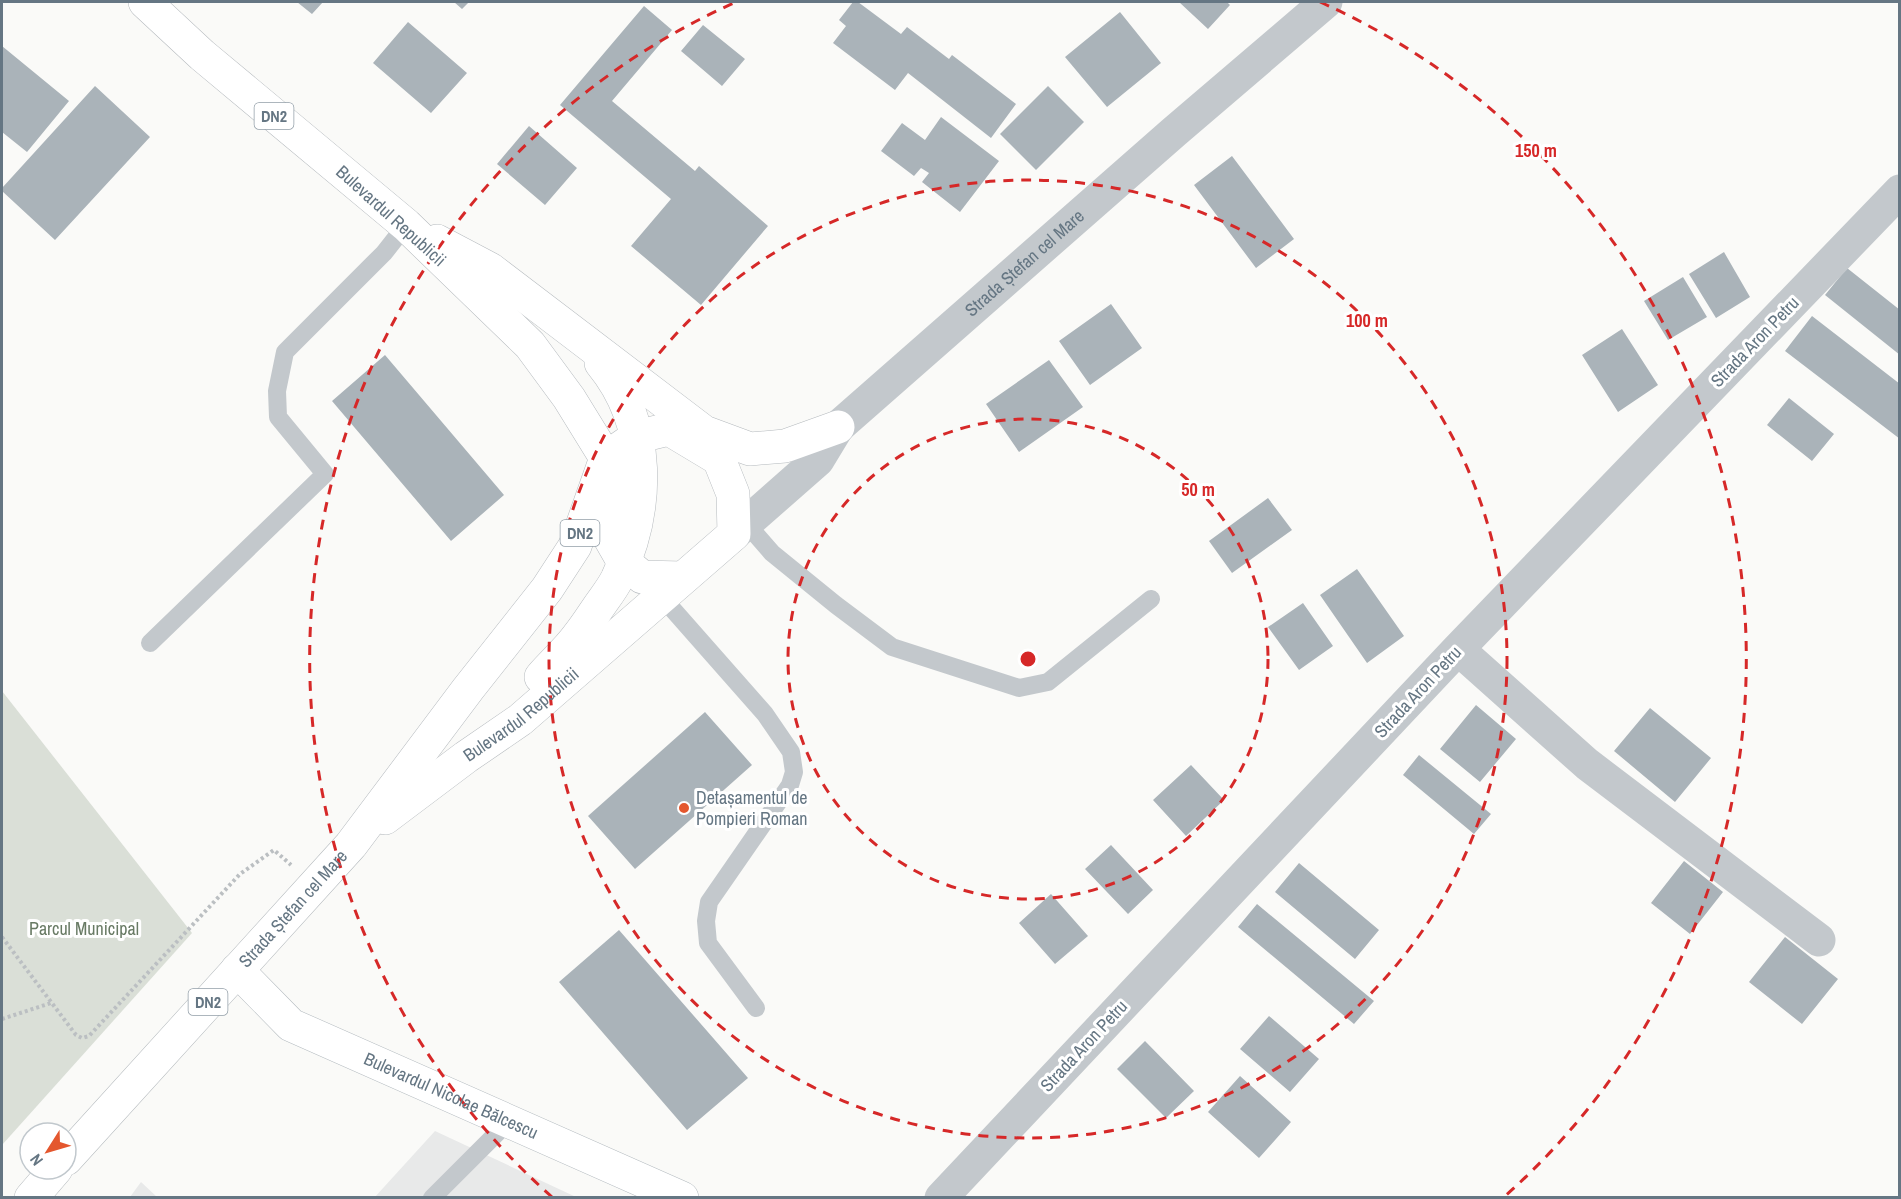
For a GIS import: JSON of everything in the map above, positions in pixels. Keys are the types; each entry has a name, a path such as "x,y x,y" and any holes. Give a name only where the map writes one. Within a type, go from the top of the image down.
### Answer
{"main road":[{"name":"Bulevardul Republicii","path":"145,2 202,55 406,225 530,345 569,398 606,458 612,478 614,498 607,533 623,561"},
{"name":"DN2","path":"406,225 490,269 577,334"},
{"name":"Bulevardul Republicii","path":"466,757 578,638 616,581 630,545 640,506 641,461 632,418 614,380 577,334"},
{"path":"577,334 711,446 734,494 740,528"},
{"path":"606,458 636,437 669,429 711,446 750,449 786,446 838,427"},
{"name":"DN2","path":"351,845 468,689 548,589 575,546 606,458"},
{"name":"Bulevardul Republicii","path":"466,757 520,720 740,528"},
{"path":"623,561 642,577 672,587"},
{"name":"DN2","path":"351,845 466,757"},
{"name":"Strada Ștefan cel Mare","path":"78,1146 351,845"},
{"name":"Bulevardul Nicolae Bălcescu","path":"237,970 291,1025 682,1197"},
{"path":"31,1197 46,1181"}],"street":[{"name":"Strada Ștefan cel Mare","path":"740,528 818,460 838,427 1326,2"},
{"name":"Strada Aron Petru","path":"941,1197 1458,649 1899,191"},
{"path":"1458,649 1587,764 1819,940"}],"lane":[{"path":"150,643 325,474 278,417 277,391 285,351 384,253 406,225"},
{"path":"740,528 892,647 1019,688 1048,682 1151,599"},
{"path":"672,587 791,752 794,772 790,784 709,902 706,921 708,943 756,1008"},
{"path":"432,1197 509,1121"}],"path":[{"path":"2,937 76,1035 82,1038 89,1036 240,874 274,850 314,886"},
{"path":"2,1019 51,1003"}],"shaded area":[{"path":"435,1131 576,1197 374,1198"},
{"path":"141,1182 157,1197 130,1197"}],"green space":[{"name":"Parcul Municipal","path":"2,691 192,933 24,1121 18,1121 18,1127 2,1145"}],"building":[{"path":"297,2 323,2 312,14"},
{"path":"454,2 469,2 462,9"},
{"path":"853,2 858,2 901,34 907,27 949,59 952,55 1016,104 991,138 908,73 895,90 833,43 846,26 839,20"},
{"path":"1179,2 1227,2 1230,5 1208,29"},
{"path":"644,6 672,30 612,101 695,171 699,166 768,226 701,305 631,246 671,199 560,105"},
{"path":"1120,12 1161,63 1107,107 1065,57"},
{"path":"408,22 467,73 431,113 373,63"},
{"path":"703,25 745,59 722,86 681,51"},
{"path":"2,46 69,101 27,152 2,132"},
{"path":"95,86 150,137 55,240 2,191 2,188"},
{"path":"1048,86 1084,122 1036,170 1000,134"},
{"path":"941,117 999,161 960,212 922,182 929,173 921,168 914,176 881,151 902,123 925,140"},
{"path":"529,126 577,168 545,205 497,164"},
{"path":"1232,156 1294,239 1256,268 1194,185"},
{"path":"1724,252 1750,297 1716,318 1689,274"},
{"path":"1847,268 1900,310 1900,355 1825,295"},
{"path":"1683,277 1707,317 1668,340 1644,301"},
{"path":"1111,304 1142,348 1090,385 1059,341"},
{"path":"1812,316 1900,384 1900,439 1785,351"},
{"path":"1622,329 1658,385 1618,412 1582,355"},
{"path":"385,355 504,495 451,541 332,401"},
{"path":"1049,360 1083,407 1019,452 986,404"},
{"path":"1789,398 1834,434 1812,461 1767,425"},
{"path":"1268,498 1292,530 1232,573 1209,541"},
{"path":"1357,569 1404,636 1367,663 1320,595"},
{"path":"1303,603 1333,646 1299,670 1268,627"},
{"path":"1476,705 1516,739 1480,782 1440,749"},
{"path":"1650,708 1711,758 1675,802 1614,751"},
{"path":"705,712 752,765 635,869 588,816"},
{"path":"1419,755 1491,814 1474,834 1403,775"},
{"path":"1191,765 1224,800 1186,836 1153,800"},
{"path":"1111,845 1153,890 1128,914 1085,869"},
{"path":"1684,861 1723,892 1690,934 1651,903"},
{"path":"1299,863 1379,930 1355,959 1275,892"},
{"path":"1051,894 1088,936 1055,964 1019,923"},
{"path":"1257,904 1374,1001 1354,1024 1238,927"},
{"path":"619,930 748,1078 687,1130 559,982"},
{"path":"1785,937 1838,979 1802,1024 1749,982"},
{"path":"1269,1016 1319,1059 1290,1092 1240,1049"},
{"path":"1145,1041 1194,1091 1166,1118 1117,1069"},
{"path":"1240,1076 1291,1122 1259,1158 1208,1112"}],"place":[{"name":"Detașamentul de Pompieri Roman","path":"684,808"}]}
